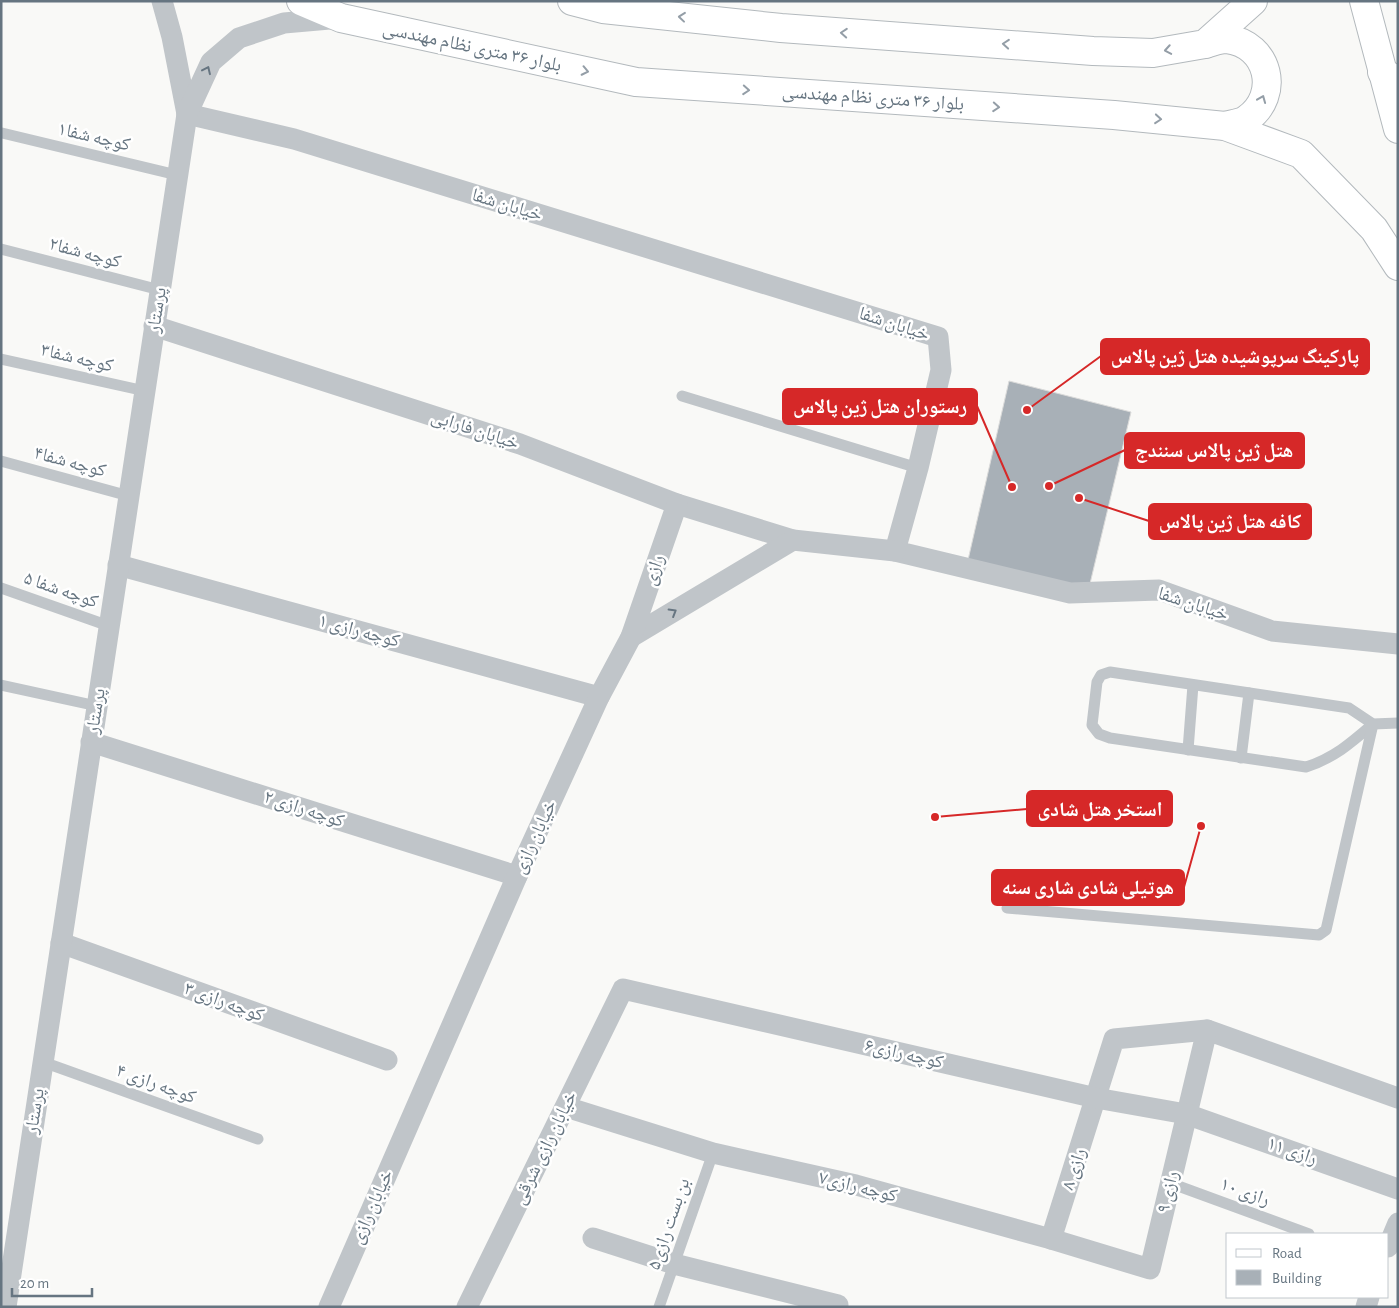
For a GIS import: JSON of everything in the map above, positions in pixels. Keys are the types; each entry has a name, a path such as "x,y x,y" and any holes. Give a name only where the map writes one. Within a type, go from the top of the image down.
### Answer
{"main road":[{"name":"بلوار ۳۶ متری نظام مهندسی","path":"301,1 341,18 636,82 1114,115 1225,126 1302,154 1374,229 1398,266"},
{"path":"572,1 603,9 781,28 1093,51 1153,53 1226,39 1247,46 1262,62 1268,83 1262,104 1246,120 1225,126"},
{"path":"1205,44 1253,1"},
{"path":"1364,1 1390,76 1398,130"}],"street":[{"path":"162,1 172,37 187,114"},
{"path":"187,114 211,62 240,38 284,22 341,18"},
{"name":"پرستار","path":"6,1307 187,114"},
{"name":"خیابان شفا","path":"187,114 294,139 938,337 941,370 918,468 895,551 1070,593 1159,590 1272,631 1394,641"},
{"name":"خیابان فارابی","path":"154,326 520,444 677,504 793,540"},
{"name":"رازی","path":"631,637 677,504"},
{"path":"631,637 793,540 895,551"},
{"name":"کوچه رازی ۱","path":"118,564 599,697"},
{"name":"خیابان رازی","path":"329,1307 517,876 599,697 631,637"},
{"name":"کوچه رازی ۲","path":"91,742 517,876"},
{"name":"کوچه رازی ۳","path":"61,943 387,1060"},
{"name":"کوچه رازی۶","path":"623,989 1096,1098 1186,1114"},
{"name":"خیابان رازی شرقی","path":"467,1307 623,989"},
{"path":"1207,1030 1398,1098"},
{"name":"رازی ۸","path":"1051,1239 1114,1039 1207,1030"},
{"name":"رازی ۹","path":"1150,1270 1207,1030"},
{"name":"کوچه رازی۷","path":"566,1107 713,1154 856,1185 1051,1239 1150,1270"},
{"name":"رازی ۱۱","path":"1186,1114 1398,1188"},
{"path":"1389,1245 1398,1223"},
{"path":"593,1238 674,1264 838,1305"}],"lane":[{"name":"کوچه شفا۱","path":"2,133 177,175"},
{"name":"کوچه شفا۲","path":"1,249 160,290"},
{"name":"کوچه شفا۳","path":"1,359 144,391"},
{"path":"682,396 918,468"},
{"name":"کوچه شفا۴","path":"1,462 129,496"},
{"name":"کوچه شفا ۵","path":"1,588 109,626"},
{"path":"1373,724 1344,749 1319,763 1306,767 1110,738 1099,734 1092,725 1097,682 1101,675 1110,672 1349,708 1373,724 1398,724"},
{"path":"1,685 97,706"},
{"path":"1188,750 1193,685"},
{"path":"1241,758 1249,693"},
{"path":"1007,908 1320,935 1326,930 1373,724"},
{"name":"کوچه رازی ۴","path":"43,1062 258,1138"},
{"name":"بن بست رازی۵","path":"659,1307 713,1154"},
{"name":"رازی ۱۰","path":"1170,1183 1306,1233"}],"building":[{"path":"1009,381 1131,412 1088,592 968,560"}],"place":[{"name":"پارکینگ سرپوشیده هتل ژین پالاس","path":"1027,410"},
{"name":"هتل ژین پالاس سنندج","path":"1049,486"},
{"name":"رستوران هتل ژین پالاس","path":"1012,487"},
{"name":"کافه هتل ژین پالاس","path":"1079,498"},
{"name":"استخر هتل شادی","path":"935,817"},
{"name":"هوتیلی شادی شاری سنه","path":"1201,826"}]}
